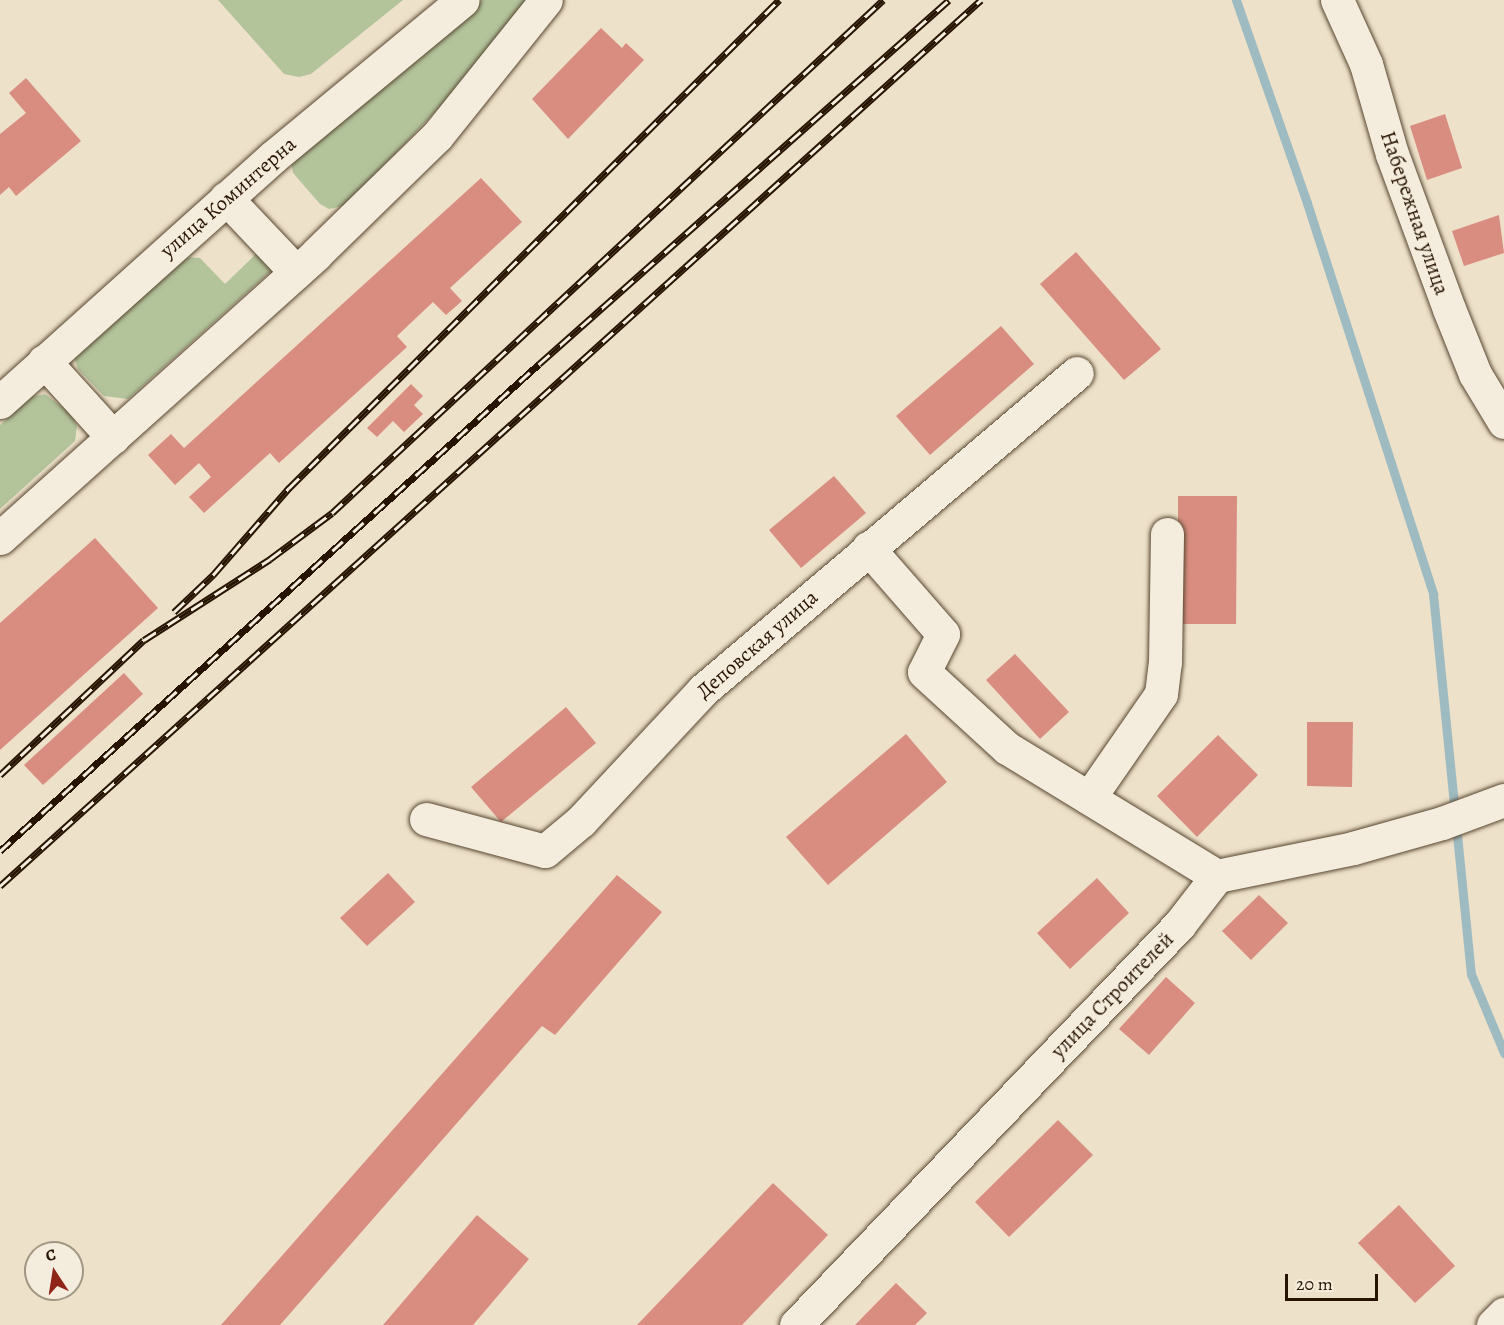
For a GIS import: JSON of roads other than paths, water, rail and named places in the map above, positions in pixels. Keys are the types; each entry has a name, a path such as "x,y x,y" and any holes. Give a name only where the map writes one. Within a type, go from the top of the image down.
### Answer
{"street":[{"name":"улица Коминтерна","path":"0,402 226,198 463,0"},
{"path":"0,538 296,272 436,136 546,0"},
{"name":"Набережная улица","path":"1337,0 1366,64 1392,154 1449,309 1475,374 1504,422"},
{"path":"226,198 296,272"},
{"path":"45,362 113,437"},
{"name":"Деповская улица","path":"426,819 545,851 581,821 703,690 1077,373"},
{"path":"1089,798 1161,694 1165,662 1167,534"},
{"path":"868,548 943,634 924,672 1007,748 1217,876 1353,848 1456,819 1504,800"},
{"name":"улица Строителей","path":"796,1325 1179,925 1217,876"},
{"path":"1492,1325 1504,1314"}],"waterway":[{"path":"1236,0 1307,203 1433,594 1471,974 1504,1053"}],"railway":[{"path":"174,612 213,575 289,488 779,0"},
{"path":"0,775 144,640 270,559 332,513 883,0"},
{"path":"0,851 539,364 949,0"},
{"path":"0,886 981,0"}]}
